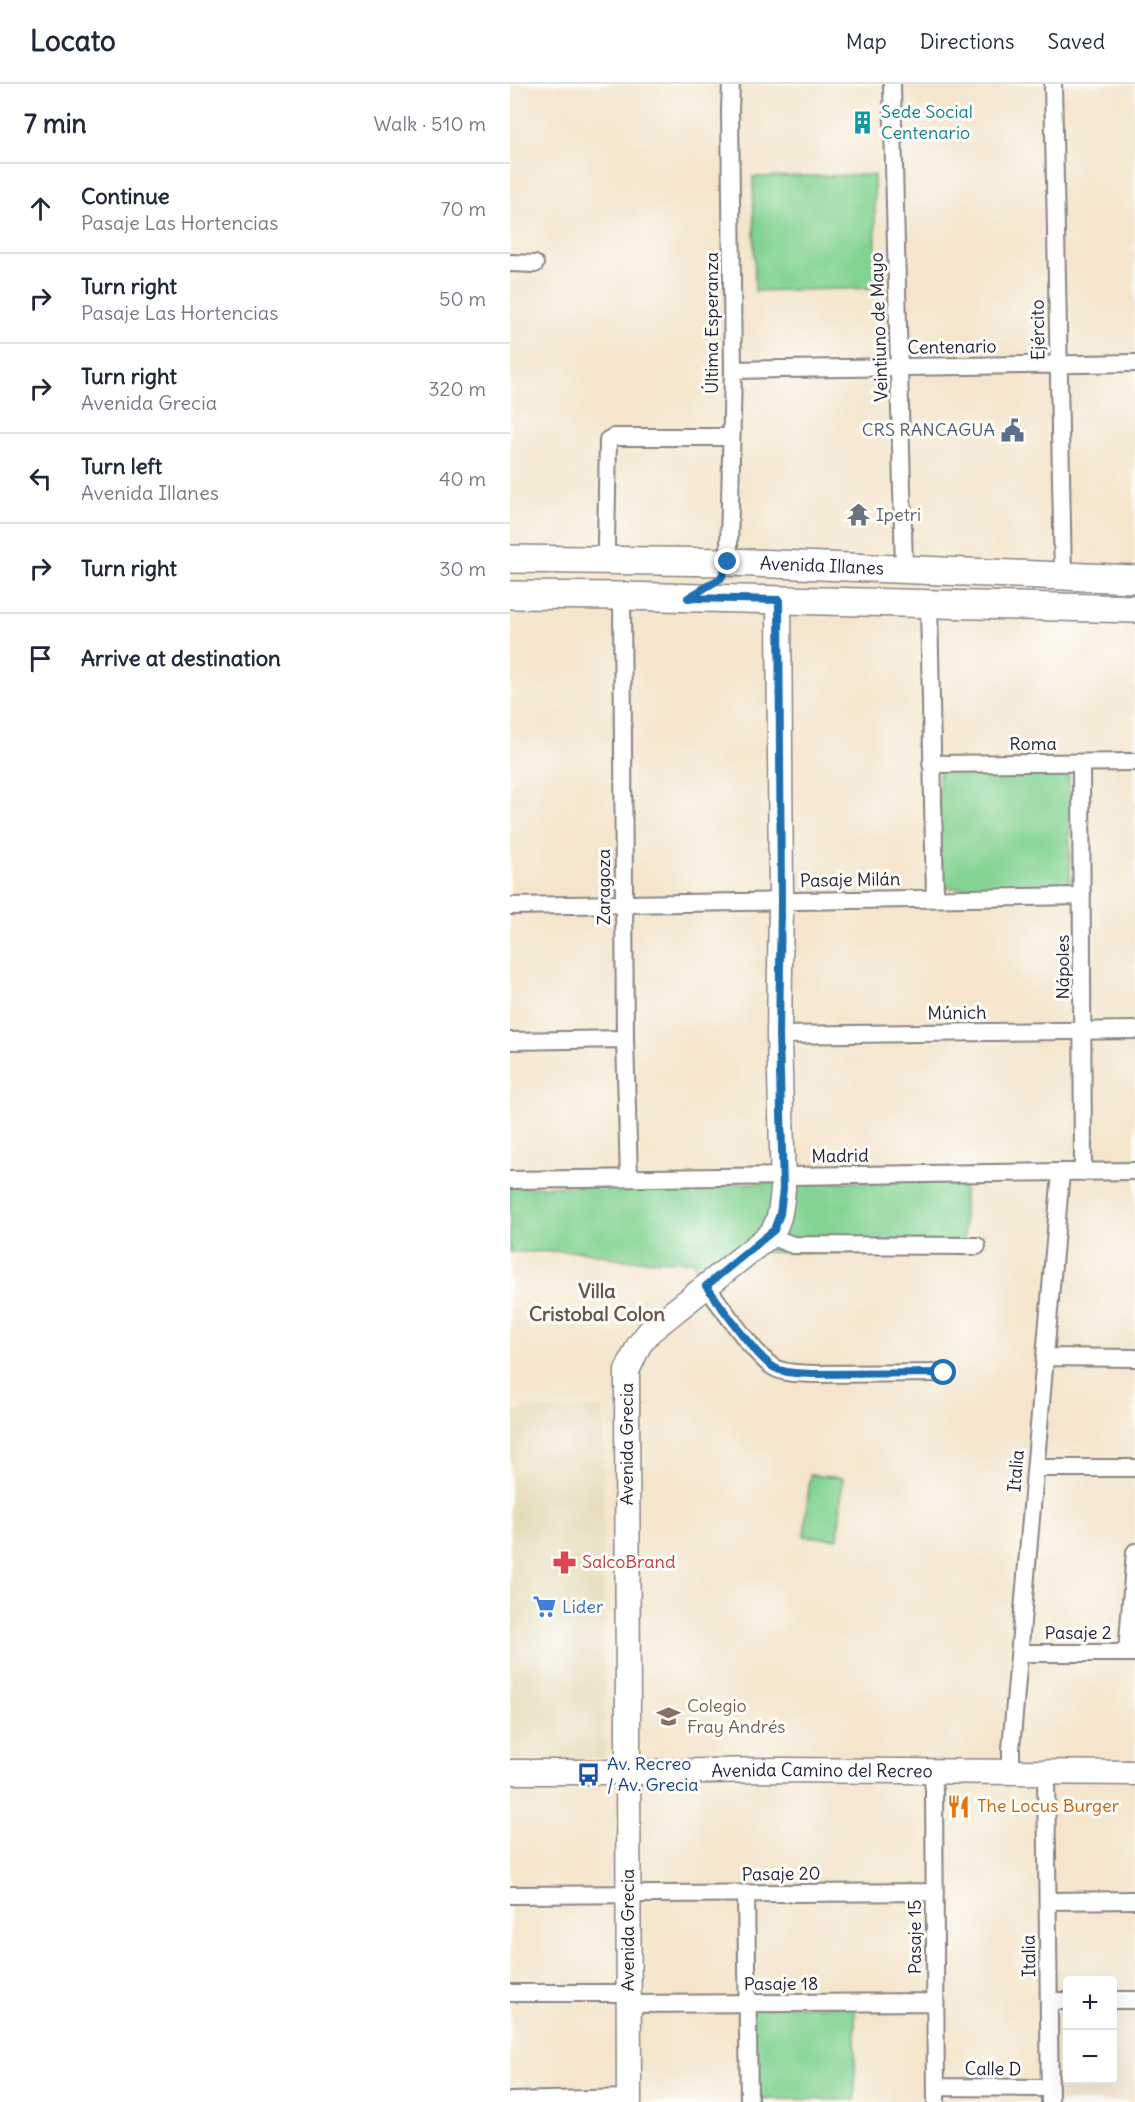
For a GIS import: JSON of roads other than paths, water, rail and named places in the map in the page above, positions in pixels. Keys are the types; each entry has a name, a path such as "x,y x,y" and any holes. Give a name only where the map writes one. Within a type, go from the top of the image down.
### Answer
{"main road":[{"name":"Avenida Illanes","path":"510,560 728,562 1135,579"},
{"path":"617,561 621,575 622,596"},
{"path":"688,598 721,578 728,562"},
{"path":"779,600 787,584 820,565"},
{"path":"876,567 883,588 878,603"},
{"name":"Avenida Illanes","path":"510,595 1135,609"}],"street":[{"name":"Última Esperanza","path":"728,562 733,370 731,84"},
{"name":"Veintiuno de Mayo","path":"892,84 904,568"},
{"name":"Ejército","path":"1053,84 1063,576"},
{"path":"510,263 535,264"},
{"name":"Centenario","path":"733,370 1135,363"},
{"path":"617,561 606,500 608,441 614,437 731,437"},
{"name":"Zaragoza","path":"622,596 623,904 629,1178"},
{"name":"Avenida Grecia","path":"628,2100 627,1371 639,1345 650,1331 769,1236 780,1214 782,1176 779,1035 781,901 779,600"},
{"path":"929,604 935,898"},
{"name":"Roma","path":"932,764 1135,762"},
{"name":"Nápoles","path":"1081,763 1083,1172"},
{"name":"Pasaje Milán","path":"510,906 1082,896"},
{"name":"Múnich","path":"779,1035 1135,1030"},
{"path":"510,1041 625,1039"},
{"name":"Madrid","path":"510,1180 1135,1171"},
{"name":"Italia","path":"1011,1773 1011,1749 1061,1172"},
{"path":"769,1236 793,1245 977,1246"},
{"path":"706,1286 760,1355 777,1369 812,1374 944,1373"},
{"path":"1046,1357 1135,1358"},
{"path":"1036,1468 1135,1468"},
{"path":"1131,1653 1135,1552"},
{"name":"Pasaje 2","path":"1021,1653 1131,1653"},
{"name":"Avenida Camino del Recreo","path":"510,1772 778,1770 1135,1773"},
{"name":"Pasaje 15","path":"932,1771 936,2095"},
{"name":"Italia","path":"1046,1773 1050,2095"},
{"name":"Pasaje 20","path":"510,1895 935,1892"},
{"path":"746,1894 749,2102"},
{"path":"1048,1901 1135,1900"},
{"name":"Pasaje 18","path":"510,1992 747,2004 935,2002"},
{"path":"1117,2000 1135,2000"},
{"path":"1049,2001 1063,2001"},
{"name":"Calle D","path":"936,2095 1050,2095"},
{"path":"510,2101 628,2100"}],"place":[{"name":"Sede Social Centenario","path":"863,122"},
{"name":"CRS RANCAGUA","path":"1013,430"},
{"name":"Ipetri","path":"858,515"},
{"name":"SalcoBrand","path":"564,1562"},
{"name":"Lider","path":"544,1607"},
{"name":"Colegio Fray Andrés","path":"669,1716"},
{"name":"Av. Recreo / Av. Grecia","path":"589,1774"},
{"name":"The Locus Burger","path":"959,1806"}],"district":[{"name":"Villa Cristobal Colon","path":"597,1302"}]}
